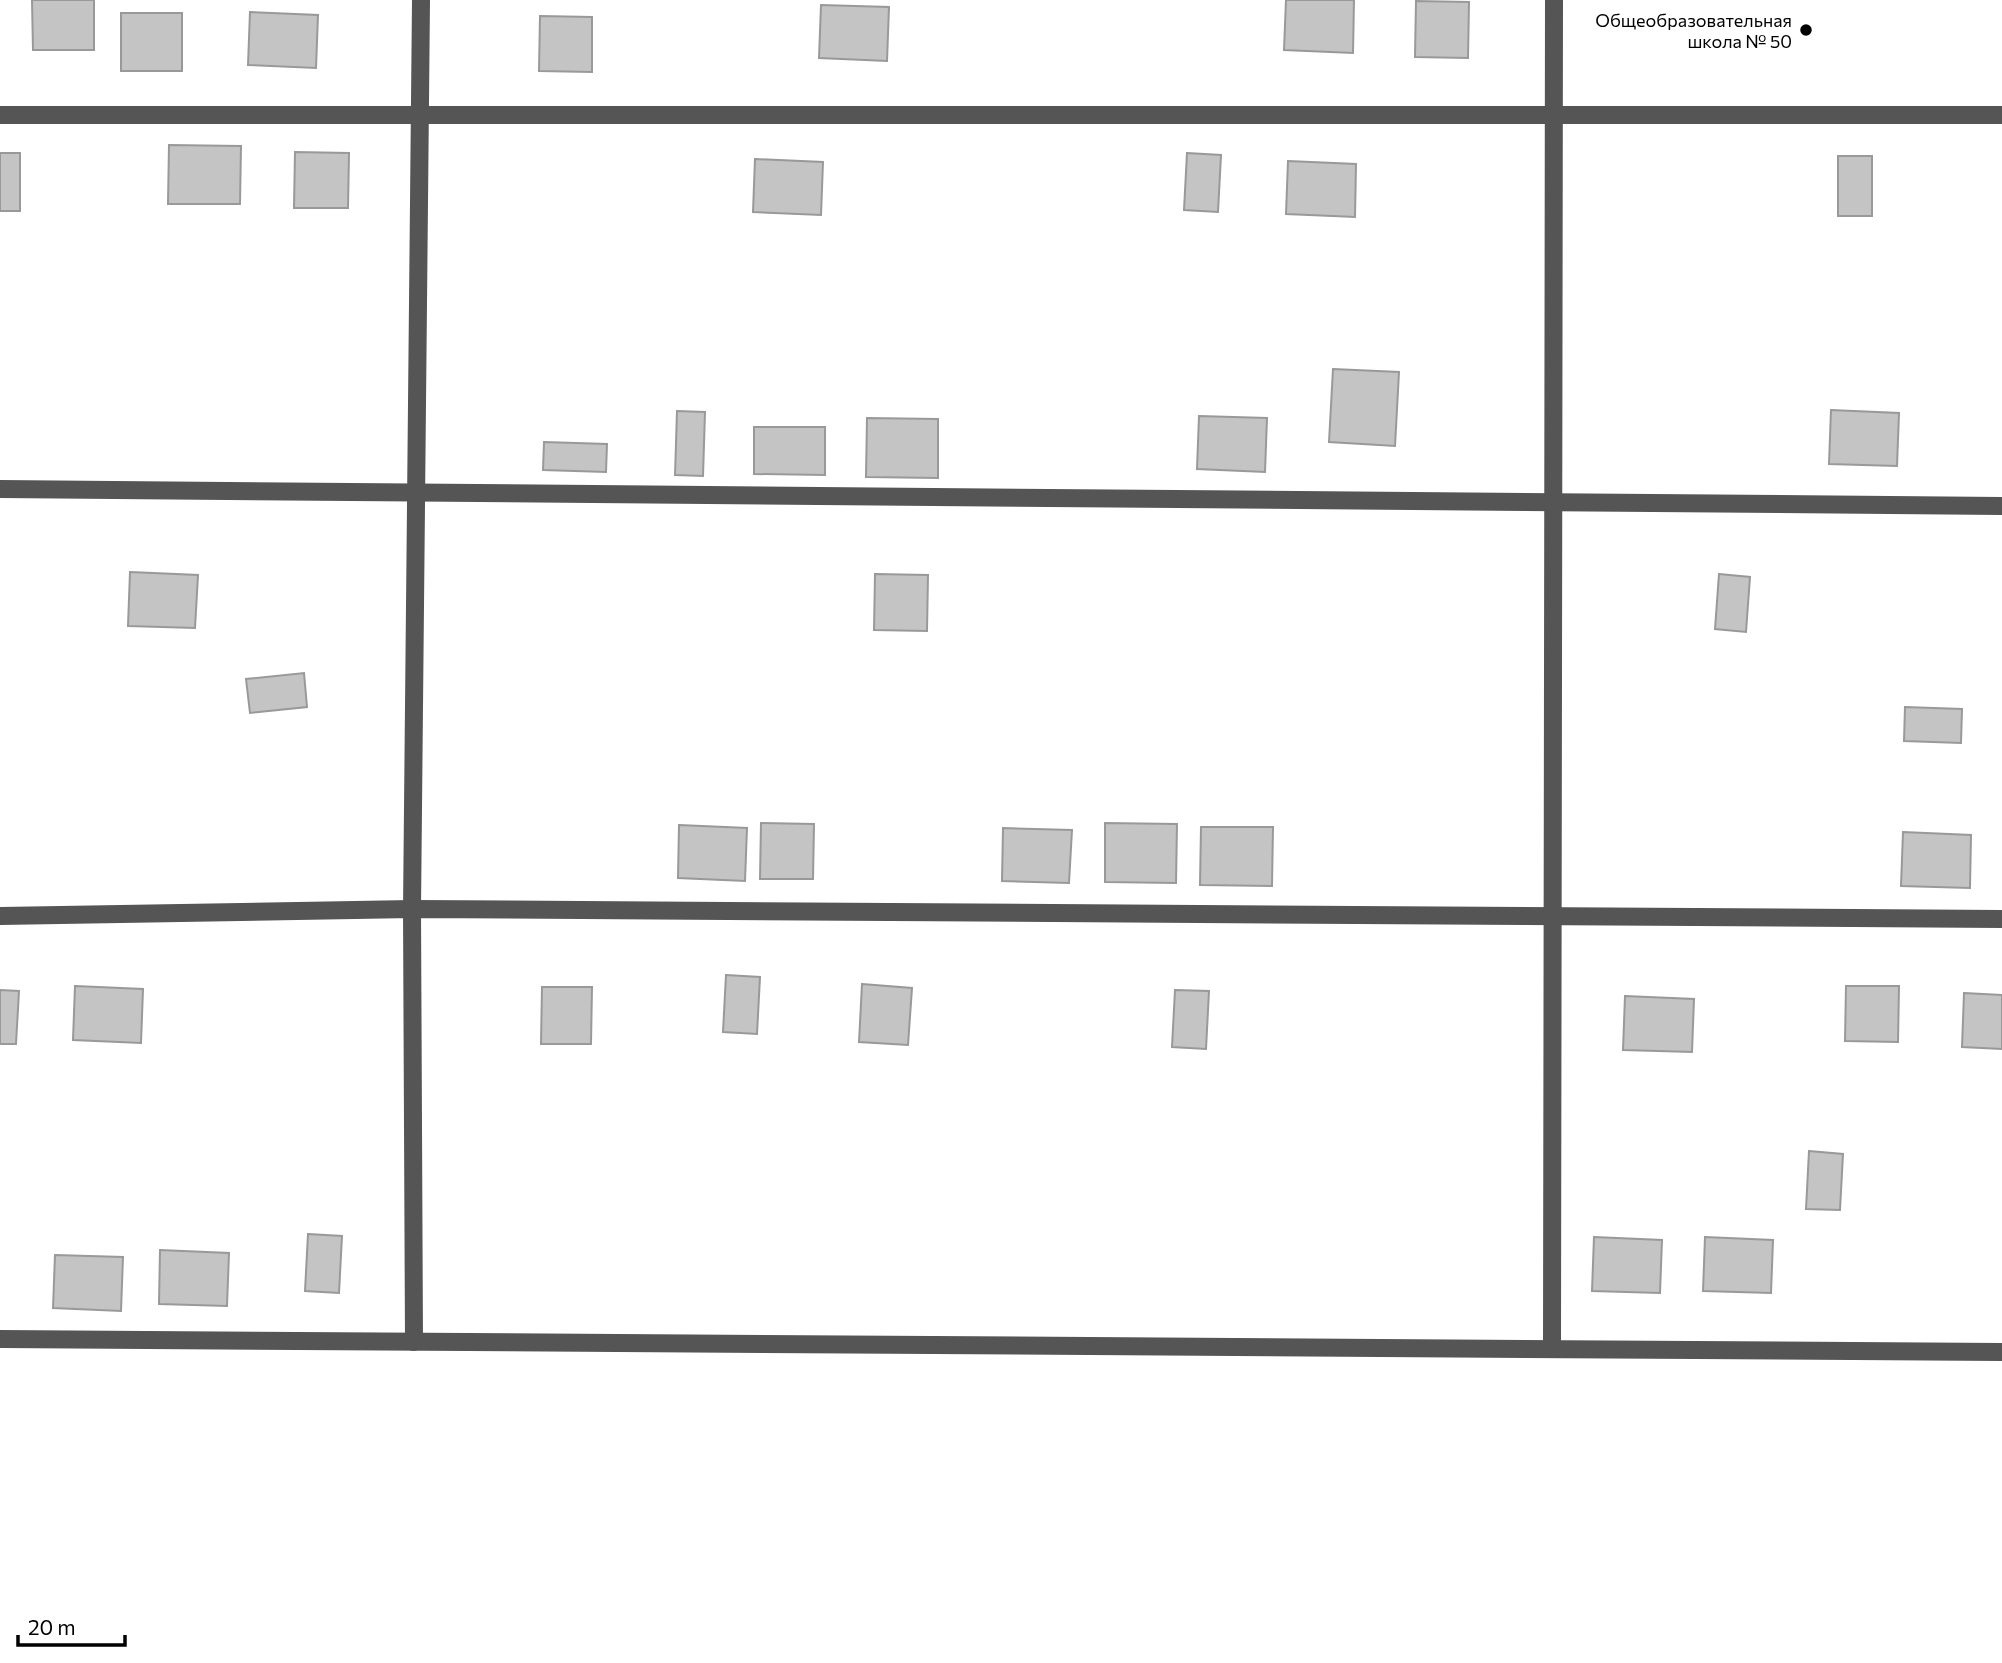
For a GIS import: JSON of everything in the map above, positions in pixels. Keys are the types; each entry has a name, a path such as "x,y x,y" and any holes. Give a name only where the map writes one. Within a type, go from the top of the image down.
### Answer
{"street":[{"path":"414,1342 412,909 421,0"},
{"path":"1552,1349 1554,0"},
{"path":"0,115 2002,115"},
{"path":"0,489 2002,506"},
{"path":"0,916 412,909 2002,919"},
{"path":"0,1339 2002,1352"}],"building":[{"path":"32,0 94,0 94,50 33,50"},
{"path":"1286,0 1354,0 1353,53 1284,50"},
{"path":"1416,1 1469,2 1468,58 1415,57"},
{"path":"821,5 889,7 887,61 819,58"},
{"path":"250,12 318,15 316,68 248,65"},
{"path":"121,13 182,13 182,71 121,71"},
{"path":"540,16 592,17 592,72 539,71"},
{"path":"169,145 241,146 240,204 168,204"},
{"path":"295,152 349,153 348,208 294,208"},
{"path":"0,153 20,153 20,211 0,211"},
{"path":"1187,153 1221,155 1218,212 1184,210"},
{"path":"1838,156 1872,156 1872,216 1838,216"},
{"path":"755,159 823,162 821,215 753,212"},
{"path":"1288,161 1356,164 1355,217 1286,214"},
{"path":"1333,369 1399,372 1395,446 1329,442"},
{"path":"1831,410 1899,413 1897,466 1829,464"},
{"path":"677,411 705,412 703,476 675,475"},
{"path":"1199,416 1267,418 1265,472 1197,469"},
{"path":"867,418 938,419 938,478 866,477"},
{"path":"754,427 825,427 825,475 754,474"},
{"path":"544,442 607,444 606,472 543,470"},
{"path":"130,572 198,575 195,628 128,626"},
{"path":"875,574 928,575 927,631 874,630"},
{"path":"1719,574 1750,577 1746,632 1715,629"},
{"path":"304,673 307,707 250,713 246,679"},
{"path":"1905,707 1962,709 1961,743 1904,741"},
{"path":"761,823 814,824 813,879 760,879"},
{"path":"1105,823 1177,824 1176,883 1105,882"},
{"path":"679,825 747,828 745,881 678,878"},
{"path":"1201,827 1273,827 1272,886 1200,885"},
{"path":"1003,828 1072,830 1069,883 1002,881"},
{"path":"1903,832 1971,835 1970,888 1901,886"},
{"path":"726,975 760,977 757,1034 723,1032"},
{"path":"862,984 912,988 908,1045 859,1042"},
{"path":"75,986 143,989 141,1043 73,1040"},
{"path":"1846,986 1899,986 1898,1042 1845,1041"},
{"path":"542,987 592,987 591,1044 541,1044"},
{"path":"0,990 19,991 16,1044 0,1044"},
{"path":"1175,990 1209,991 1206,1049 1172,1047"},
{"path":"1964,993 2002,995 2002,1049 1962,1047"},
{"path":"1625,996 1694,999 1692,1052 1623,1050"},
{"path":"1809,1151 1843,1154 1840,1210 1806,1209"},
{"path":"308,1234 342,1236 339,1293 305,1291"},
{"path":"1594,1237 1662,1240 1660,1293 1592,1291"},
{"path":"1705,1237 1773,1240 1771,1293 1703,1291"},
{"path":"160,1250 229,1253 227,1306 159,1304"},
{"path":"55,1255 123,1257 121,1311 53,1308"}],"place":[{"name":"Общеобразовательная школа № 50","path":"1806,30"}]}
